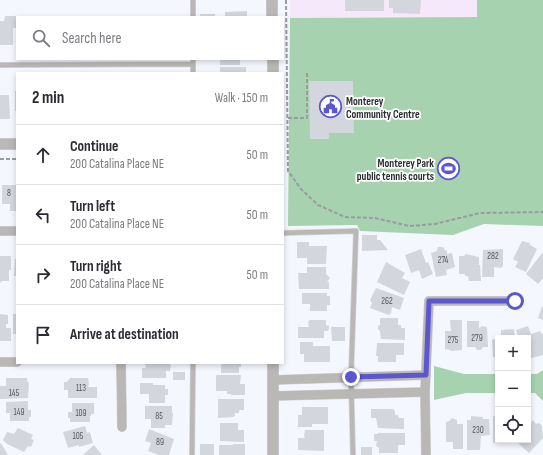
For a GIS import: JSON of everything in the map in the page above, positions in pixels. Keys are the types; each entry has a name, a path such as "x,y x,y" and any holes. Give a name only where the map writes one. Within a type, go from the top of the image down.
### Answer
{"street":[{"path":"272,0 277,14"},
{"path":"273,60 273,72"},
{"path":"0,144 16,144"},
{"path":"0,231 16,231"},
{"path":"426,455 425,392 429,301 515,301"},
{"path":"0,362 16,362"},
{"path":"121,364 122,427"},
{"path":"272,364 273,455"},
{"path":"273,380 426,375"},
{"path":"272,396 425,392"}],"lane":[{"path":"193,0 193,16"},
{"path":"0,65 193,61 193,72"},
{"path":"284,233 356,231 351,377 353,455"},
{"path":"192,455 193,364"}],"path":[{"path":"286,0 288,171 301,190 318,205 345,217 374,218 409,226 435,224 480,213 543,212"},
{"path":"277,14 286,12"},
{"path":"288,118 307,118 306,71"},
{"path":"0,159 16,159"}],"shaded area":[{"path":"290,0 477,0 477,17 290,18"}],"green space":[{"path":"477,0 543,0 543,226 484,224 453,235 360,231 357,225 288,226 290,18 477,17"},
{"path":"434,366 464,374 495,374 495,393 466,393 434,400"},
{"path":"543,370 543,401 535,393 531,393 531,374 537,374"}],"building":[{"path":"345,0 384,0 384,11 345,11"},
{"path":"389,0 421,0 420,14 393,13 393,8 389,8"},
{"path":"247,11 247,16 225,16 225,12"},
{"path":"200,14 215,14 215,16 200,16"},
{"path":"5,16 16,16 16,28 13,28 13,45 0,45 0,21 4,21"},
{"path":"220,60 240,60 240,65 220,65"},
{"path":"220,67 246,67 246,72 220,72"},
{"name":"Monterey Community Centre","path":"309,81 353,81 354,133 329,133 329,139 310,139"},
{"path":"15,91 16,91 16,111"},
{"path":"0,95 9,95 10,119 0,119"},
{"path":"2,185 16,185 16,211 10,211 10,204 2,204"},
{"path":"362,235 377,235 377,240 380,240 388,250 362,251"},
{"path":"522,241 530,243 530,245 537,249 526,272 515,267 518,262 513,259"},
{"path":"297,242 309,242 309,246 327,246 326,264 307,264 307,258 297,258"},
{"path":"438,247 444,248 445,251 447,250 447,254 452,253 455,267 446,270 447,275 436,277 431,253 437,251"},
{"path":"421,249 426,263 428,262 433,274 422,279 419,270 411,273 405,255"},
{"path":"503,249 503,266 501,268 494,267 494,277 482,277 483,250"},
{"path":"543,252 543,278 538,284 526,274"},
{"path":"466,254 479,257 481,281 469,281 468,276 465,276 465,274 459,274 459,256 464,256"},
{"path":"0,256 11,256 11,270 9,270 9,281 2,281 0,283"},
{"path":"15,259 16,259 16,276 14,276"},
{"path":"386,262 405,273 402,278 410,282 404,295 377,282"},
{"path":"307,267 326,267 326,274 330,278 327,282 329,282 329,289 299,289 298,273 307,273"},
{"path":"376,288 404,298 400,310 392,307 389,315 370,308 372,303 370,300"},
{"path":"302,293 327,293 327,296 330,296 330,305 327,305 327,311 310,311 310,304 302,304"},
{"path":"542,306 543,307 543,320 538,318"},
{"path":"0,314 8,315 8,324 6,324 6,328 11,328 11,341 0,341"},
{"path":"13,314 16,314 16,334 13,334"},
{"path":"380,318 398,318 398,325 401,325 401,328 405,328 405,340 381,339 380,331 378,329 378,326 380,325"},
{"path":"310,320 326,320 326,325 329,326 329,329 328,331 324,331 324,338 298,338 298,327 309,327 308,322"},
{"path":"450,320 462,320 462,350 451,351 445,349 445,331 451,331"},
{"path":"467,321 479,321 479,328 482,326 487,327 488,347 483,347 481,350 477,350 475,347 467,347"},
{"path":"528,326 531,334 540,331 541,334 543,333 543,355 531,358 531,335 518,335 516,330"},
{"path":"331,327 345,327 345,341 332,341"},
{"path":"514,329 515,335 501,335 501,330"},
{"path":"495,339 495,357 493,357 492,340"},
{"path":"300,342 313,342 313,346 330,346 330,362 304,362 304,354 300,354"},
{"path":"377,343 404,343 404,355 396,355 396,362 378,362 378,356 376,356"},
{"path":"145,364 171,364 170,371 166,371 166,378 142,378 142,368 146,368"},
{"path":"221,364 241,364 241,367 239,367 239,373 221,373"},
{"path":"173,372 185,372 185,380 173,380"},
{"path":"216,375 241,375 240,384 245,384 245,395 231,395 227,394 227,391 216,391"},
{"path":"6,378 27,378 29,383 28,398 0,399 0,386 6,386"},
{"path":"70,378 88,378 88,387 97,387 97,398 68,398 68,390 64,390 64,382 67,382"},
{"path":"140,383 165,385 165,389 168,389 168,395 165,395 165,403 149,403 149,394 140,394"},
{"path":"218,399 244,399 244,410 240,410 239,413 235,413 235,416 233,417 218,418"},
{"path":"28,401 28,410 31,410 31,417 29,417 29,421 10,421 10,413 6,413 6,402"},
{"path":"72,403 94,403 94,414 91,414 90,416 90,422 70,422 68,412 72,412"},
{"path":"145,406 172,406 172,425 165,425 165,428 151,428 151,419 145,419"},
{"path":"302,407 328,407 328,424 312,424 312,427 298,427 298,415 302,415"},
{"path":"371,409 393,409 395,411 395,415 398,415 399,418 404,418 404,429 378,428 376,418 371,418"},
{"path":"471,416 489,419 490,435 481,436 480,450 467,450 467,420 471,420"},
{"path":"493,416 495,416 495,443 493,443"},
{"path":"452,418 457,420 457,424 463,424 463,449 453,449 453,442 446,442 446,422"},
{"path":"533,420 536,424 539,423 542,426 543,438 529,453 518,443 531,443 531,422"},
{"path":"220,423 238,423 238,430 244,430 244,442 220,441"},
{"path":"85,426 87,433 90,432 93,443 68,448 63,432"},
{"path":"18,428 33,435 31,439 34,440 31,447 28,446 24,452 7,444 3,440 7,432 14,434"},
{"path":"149,429 174,439 169,455 159,455 148,451 151,443 145,441"},
{"path":"305,430 324,430 324,451 298,450 298,438 305,438"},
{"path":"405,433 405,445 398,445 398,453 379,453 379,448 376,446 377,441 374,441 374,434"},
{"path":"1,443 8,455 0,455"},
{"path":"200,444 214,444 214,455 200,455"},
{"path":"245,444 245,455 219,455 219,445"},
{"path":"94,445 102,455 84,454"},
{"path":"361,447 372,447 372,455 361,455"}],"place":[{"name":"Monterey Community Centre","path":"331,107"},
{"name":"Monterey Park public tennis courts","path":"449,169"}],"route":[{"path":"351,377 426,375 429,301 515,301"}]}
